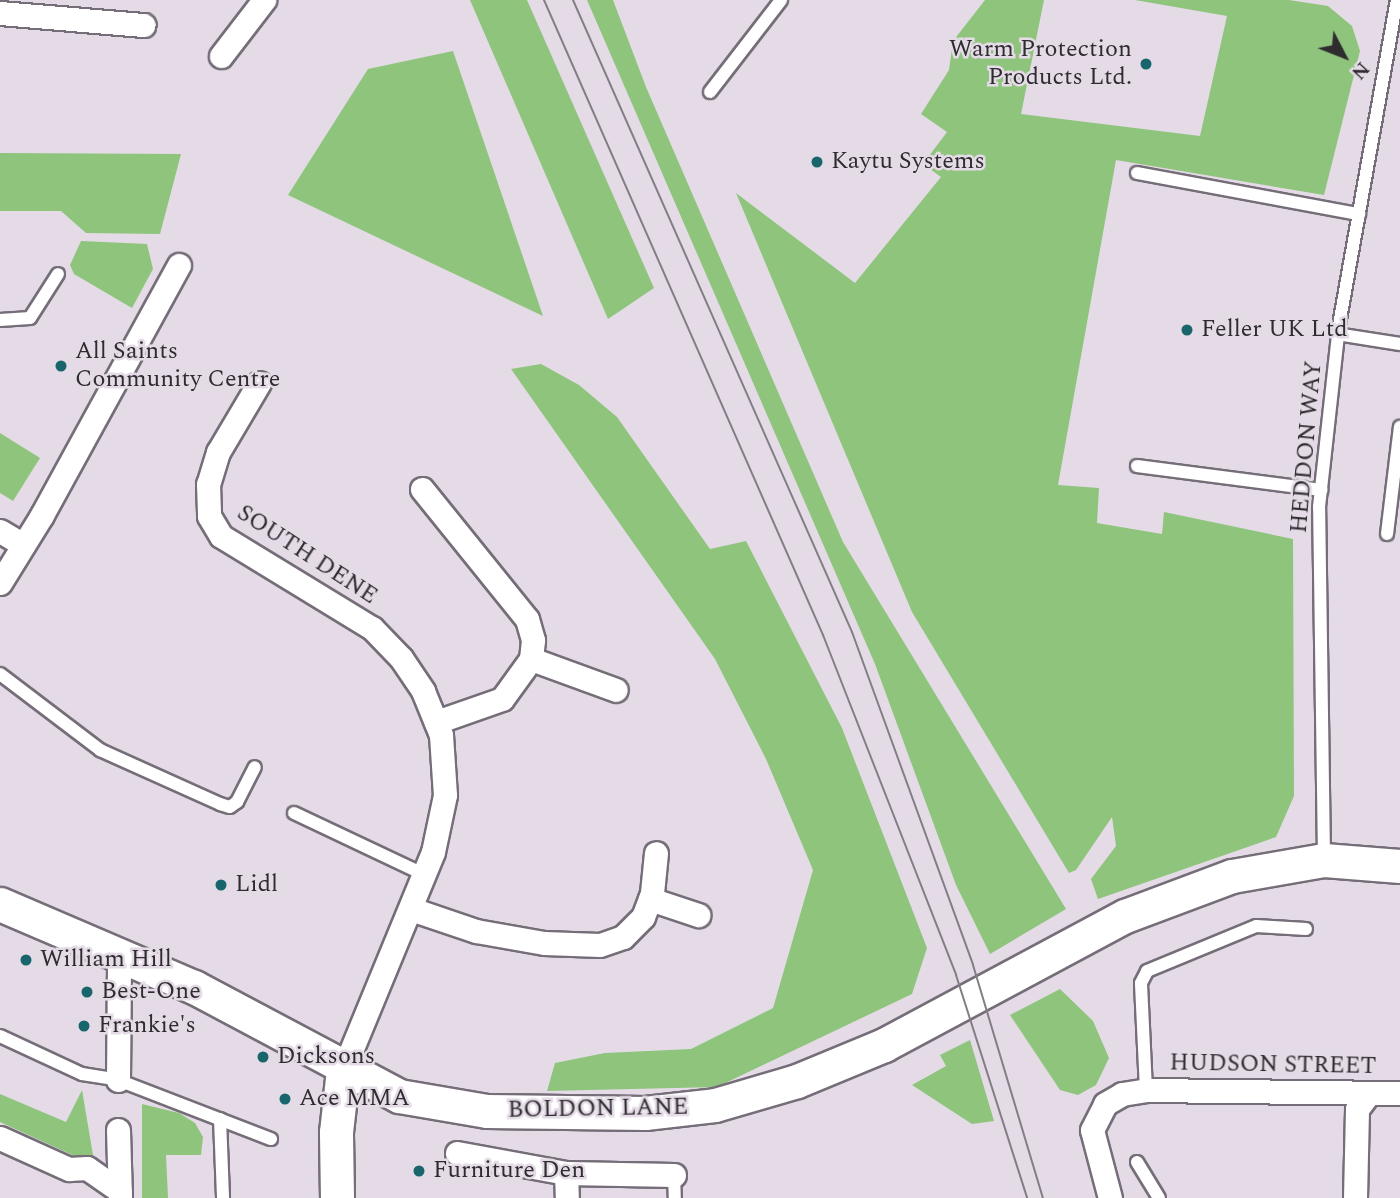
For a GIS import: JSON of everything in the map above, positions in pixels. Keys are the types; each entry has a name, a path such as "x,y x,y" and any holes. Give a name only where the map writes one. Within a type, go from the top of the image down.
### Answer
{"main road":[{"name":"BOLDON LANE","path":"0,904 119,955 261,1022 343,1070 398,1096 487,1111 645,1113 715,1105 797,1081 884,1045 1125,916 1232,876 1324,860 1400,866"},
{"path":"337,1198 335,1132 343,1070"}],"street":[{"path":"221,55 264,0"},
{"path":"0,13 144,25"},
{"path":"0,583 179,265"},
{"name":"SOUTH DENE","path":"259,383 218,452 208,484 209,516 221,536 372,628 401,658 423,691 441,735 445,795 425,875 343,1070"},
{"path":"422,489 527,619 533,640 531,659 502,699 436,722"},
{"path":"0,531 23,545"},
{"path":"531,659 616,690"},
{"path":"411,909 476,932 544,943 600,945 623,937 643,917 650,899 656,853"},
{"path":"650,899 698,915"},
{"path":"118,1080 119,955"},
{"name":"HUDSON STREET","path":"1110,1198 1094,1143 1097,1115 1122,1094 1146,1090 1400,1093"},
{"path":"1355,1198 1357,1109 1369,1093"},
{"path":"118,1130 120,1194"},
{"path":"0,1138 69,1169 87,1168 120,1194"},
{"path":"457,1153 566,1174 674,1187"},
{"path":"566,1174 567,1198"}],"lane":[{"path":"710,92 781,0"},
{"name":"HEDDON WAY","path":"1324,860 1321,491 1337,334 1397,16 1396,0"},
{"path":"1138,173 1359,214"},
{"path":"0,320 30,318 58,274"},
{"path":"1337,334 1400,344"},
{"path":"1387,534 1400,427"},
{"path":"1138,466 1321,491"},
{"path":"0,674 100,750 220,804 230,807 237,802 255,767"},
{"path":"294,813 425,875"},
{"path":"1146,1090 1141,983 1147,971 1256,926 1306,929"},
{"path":"0,1036 82,1074 118,1080 271,1139"},
{"path":"220,1119 223,1198"},
{"path":"1137,1161 1159,1198"}],"green space":[{"path":"470,0 527,0 654,288 608,319"},
{"path":"587,0 613,0 646,87 843,542 1066,909 990,954 956,885 875,664"},
{"path":"985,0 1044,0 1021,114 1200,136 1227,16 1135,0 1289,0 1328,6 1352,26 1360,51 1324,195 1116,160 1058,485 1099,488 1097,523 1162,534 1164,512 1293,539 1294,796 1276,837 1098,899 1091,879 1116,846 1112,817 1076,870 1069,873 912,612 736,193 855,283 941,177 923,164 947,132 921,114 949,70 953,41"},
{"path":"453,51 543,316 288,195 368,69"},
{"path":"0,153 181,154 160,234 86,233 61,211 0,211"},
{"path":"81,241 147,244 153,269 132,308 74,274 70,265"},
{"path":"541,364 579,385 617,417 710,549 746,541 842,728 927,948 912,994 717,1087 547,1091 555,1063 605,1053 691,1049 773,1008 813,870 766,759 715,659 511,369"},
{"path":"0,433 40,458 13,501 0,493"},
{"path":"1060,989 1093,1021 1109,1058 1096,1085 1078,1095 1060,1090 1010,1015"},
{"path":"970,1040 994,1121 972,1124 912,1085 946,1066 940,1055"},
{"path":"82,1090 94,1161 90,1163 0,1122 0,1094 66,1122"},
{"path":"142,1104 179,1113 195,1123 203,1137 201,1155 166,1155 168,1198 142,1198"}],"tram line":[{"path":"544,0 823,635 956,975 1027,1198"},
{"path":"573,0 852,632 973,965 1043,1198"}],"place":[{"name":"Warm Protection Products Ltd.","path":"1146,64"},
{"name":"Kaytu Systems","path":"817,162"},
{"name":"Feller UK Ltd","path":"1187,330"},
{"name":"All Saints Community Centre","path":"61,366"},
{"name":"Lidl","path":"221,885"},
{"name":"William Hill","path":"26,960"},
{"name":"Best-One","path":"87,992"},
{"name":"Frankie's","path":"84,1026"},
{"name":"Dicksons","path":"263,1057"},
{"name":"Ace MMA","path":"285,1099"},
{"name":"Furniture Den","path":"419,1171"}]}
